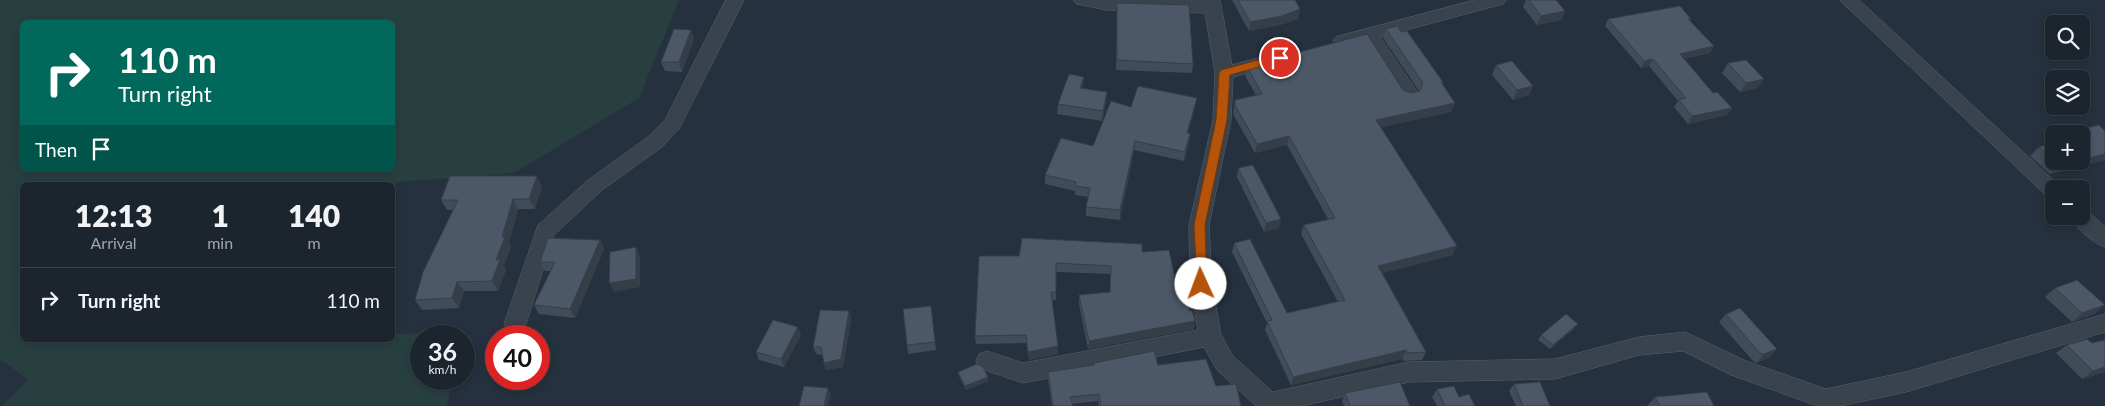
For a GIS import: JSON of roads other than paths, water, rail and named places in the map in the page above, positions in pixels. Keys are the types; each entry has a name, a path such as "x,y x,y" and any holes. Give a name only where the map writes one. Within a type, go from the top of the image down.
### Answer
{"street":[{"path":"515,324 545,231 595,184 655,142 672,124 735,0"},
{"path":"1325,46 1497,0"},
{"path":"1849,0 2045,183"},
{"path":"1090,1 1212,3 1224,73 1222,120 1199,225 1201,284 1210,338 1225,363 1271,405 1409,372 1555,369 1639,346 1685,341 1739,368 1826,399 1906,382 2105,323"},
{"path":"1369,34 1409,93"},
{"path":"1224,73 1290,55"},
{"path":"2090,225 2105,239"},
{"path":"987,360 1023,373 1210,338"}]}
